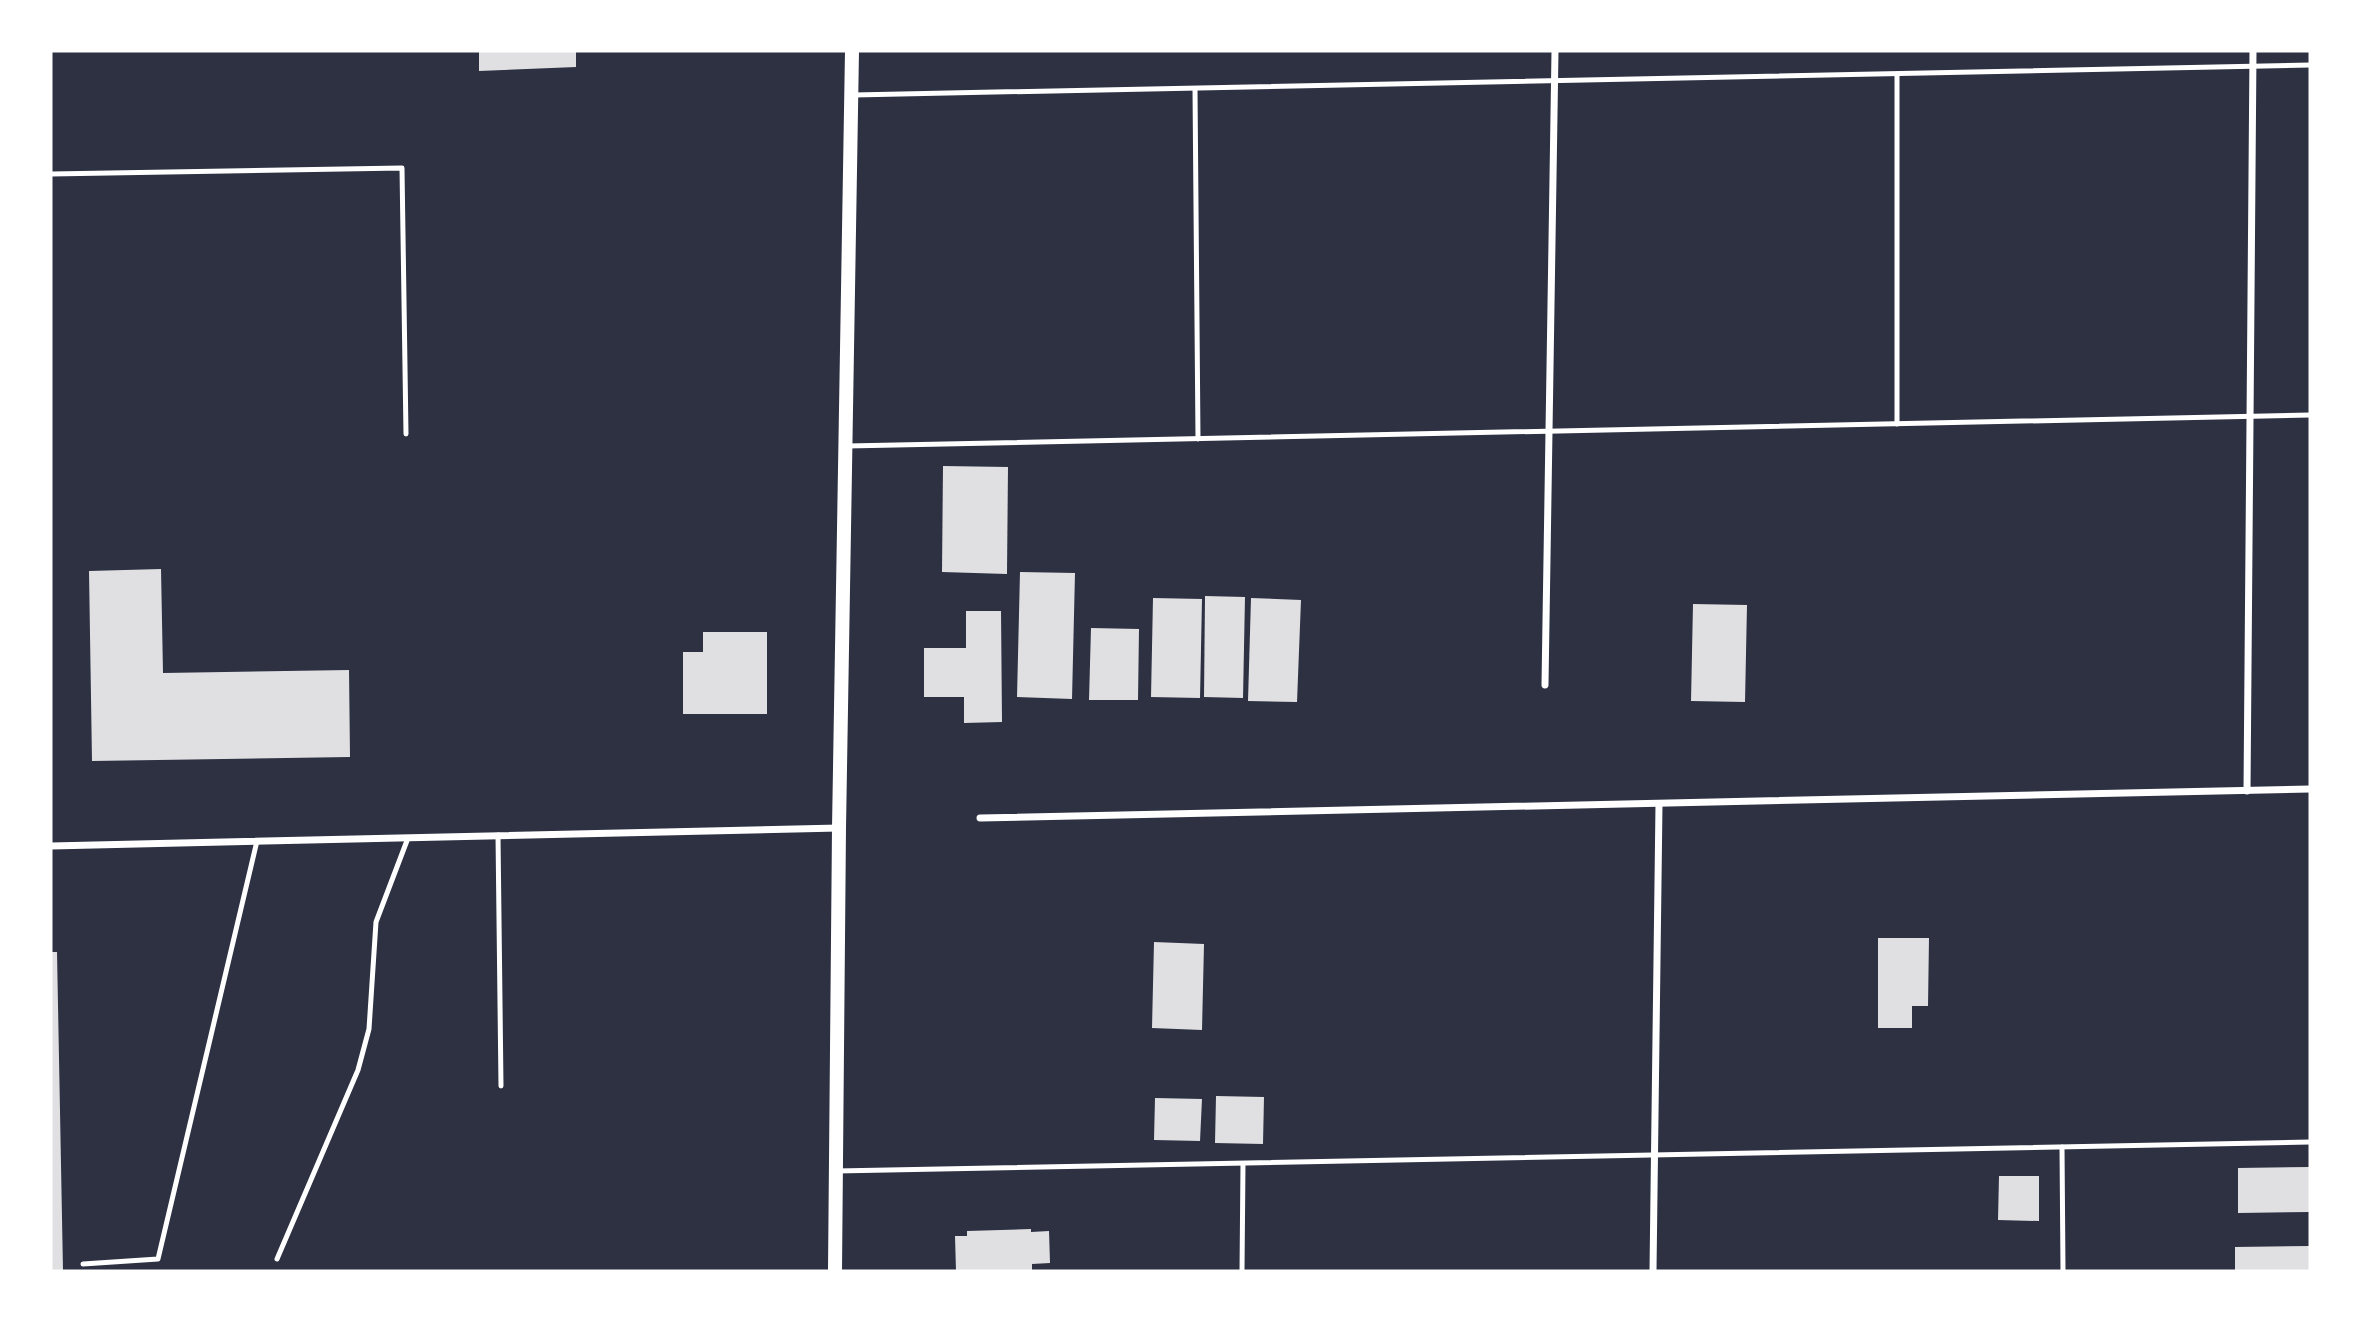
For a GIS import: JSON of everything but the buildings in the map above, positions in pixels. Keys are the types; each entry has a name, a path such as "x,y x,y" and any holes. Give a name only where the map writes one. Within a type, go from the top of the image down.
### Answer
{"main road":[{"path":"835,1271 839,828 852,51"}],"street":[{"path":"1545,685 1555,51"},
{"path":"2247,791 2253,51"},
{"path":"980,818 2310,789"},
{"path":"1653,1271 1659,804"},
{"path":"51,846 839,828"}],"lane":[{"path":"851,95 2310,65"},
{"path":"1897,74 1897,424"},
{"path":"1195,89 1198,439"},
{"path":"51,174 402,169 406,434"},
{"path":"846,446 2310,415"},
{"path":"498,835 501,1086"},
{"path":"277,1259 358,1070 369,1029 376,922 408,838"},
{"path":"83,1264 158,1259 257,841"},
{"path":"836,1171 2310,1142"},
{"path":"2062,1147 2063,1271"},
{"path":"1242,1271 1243,1164"}]}
